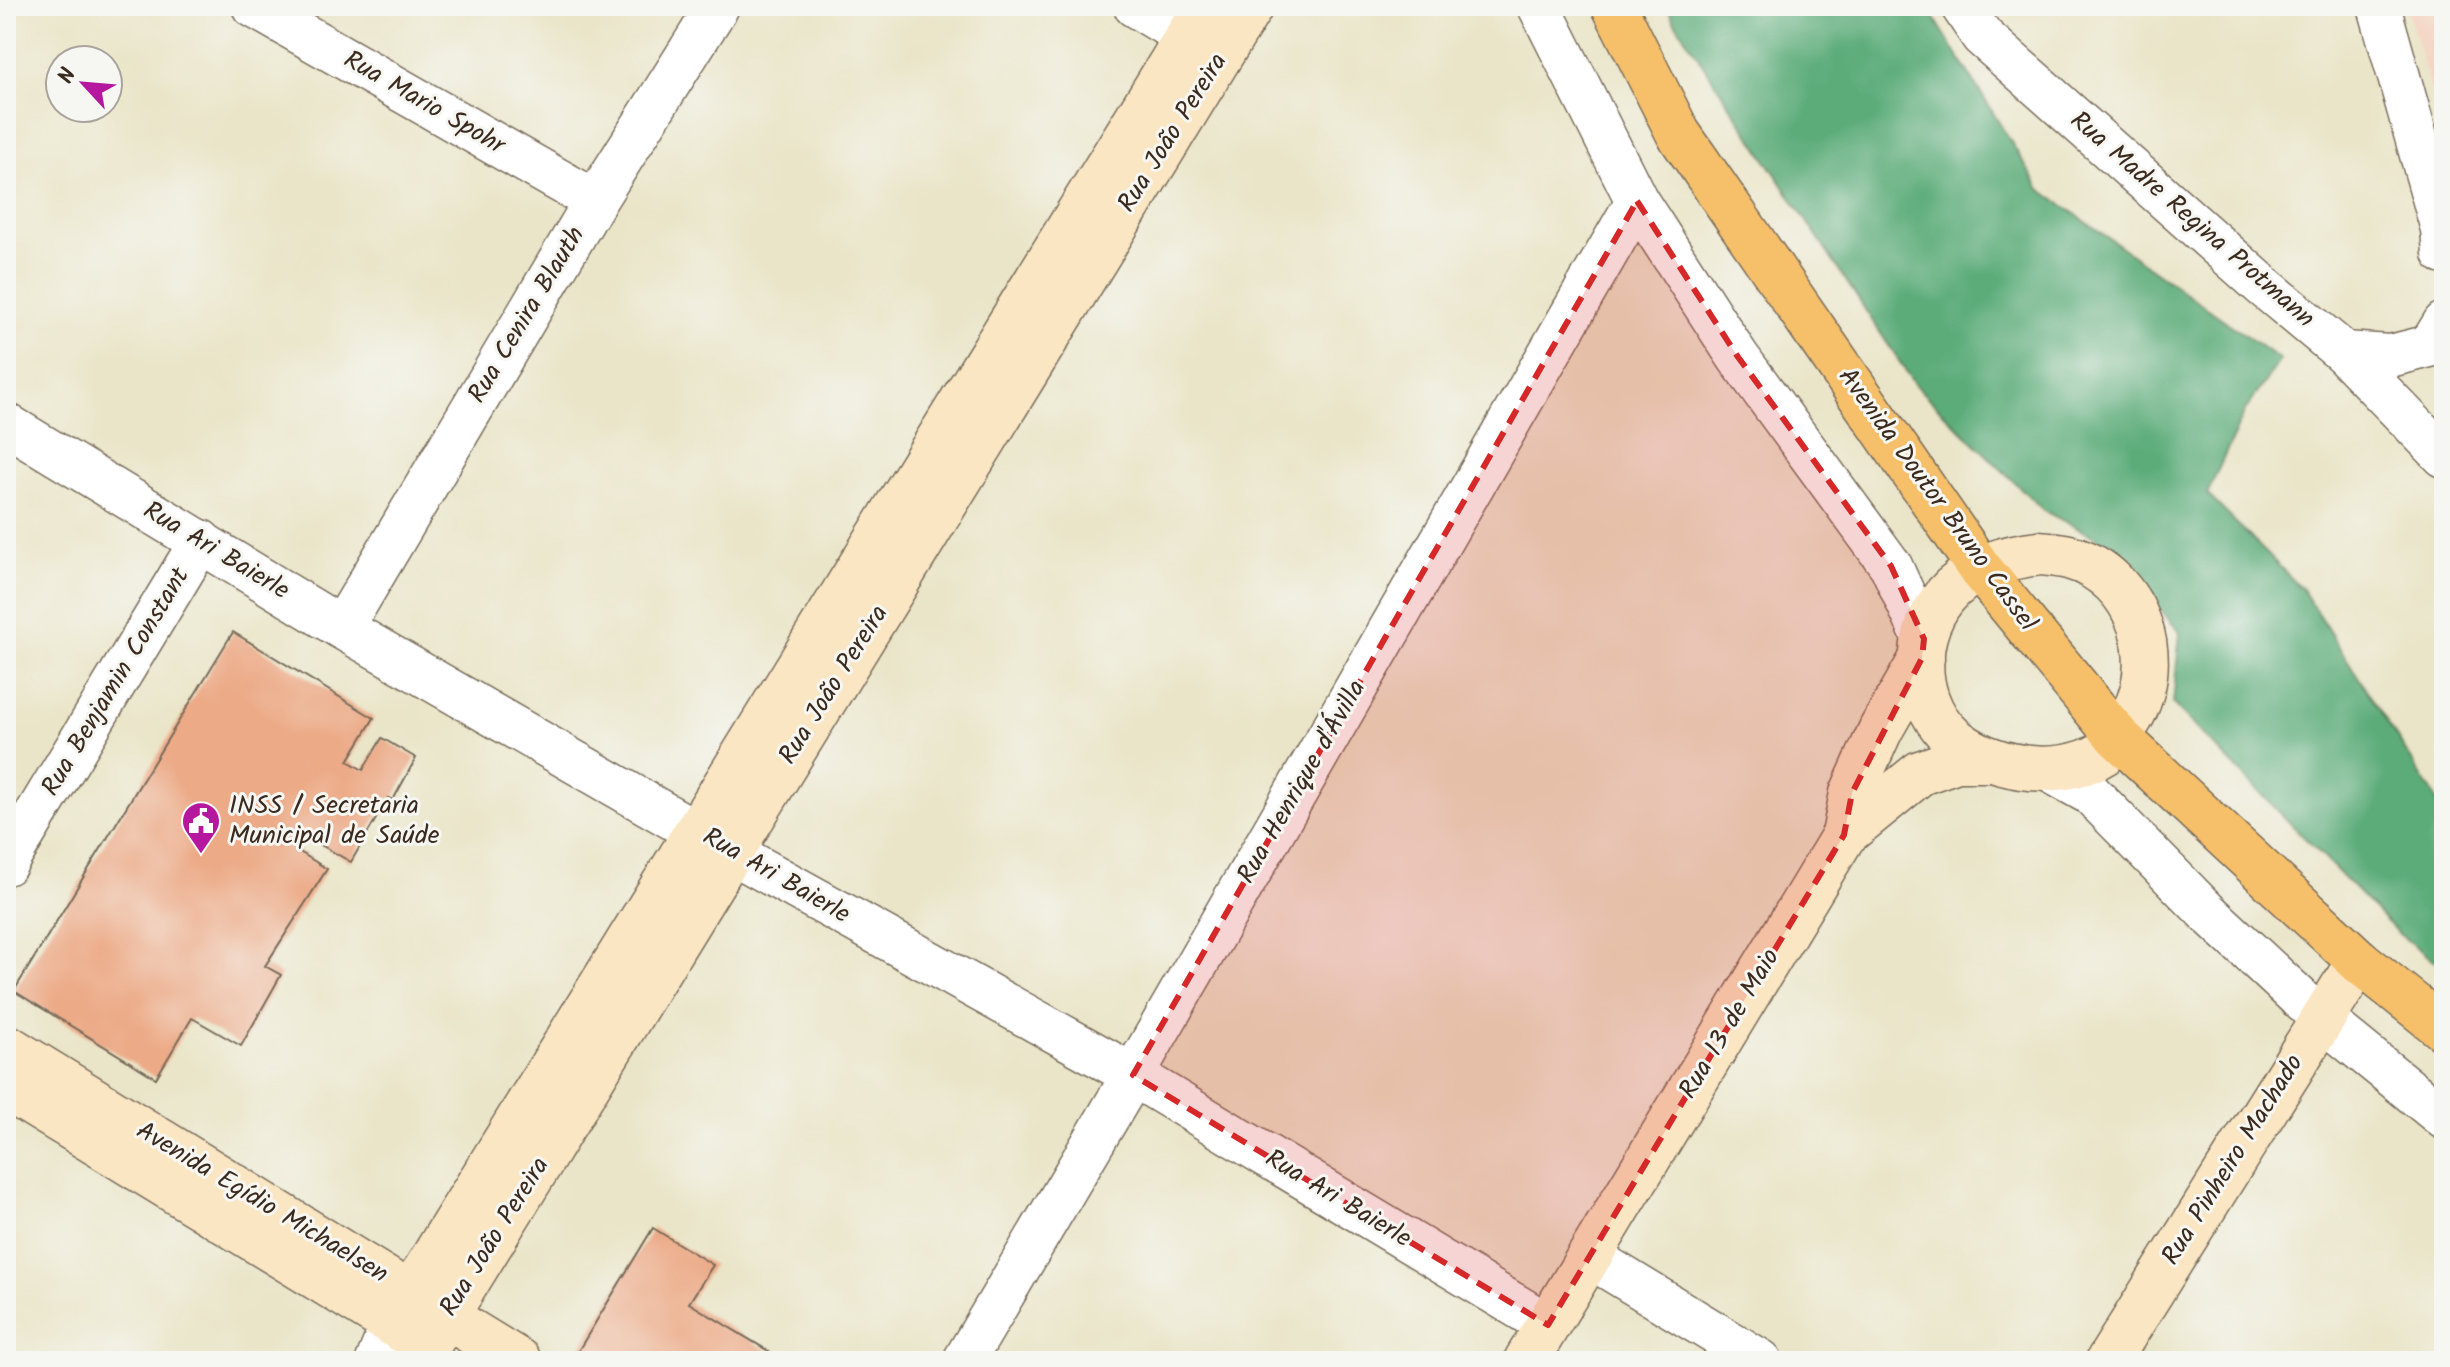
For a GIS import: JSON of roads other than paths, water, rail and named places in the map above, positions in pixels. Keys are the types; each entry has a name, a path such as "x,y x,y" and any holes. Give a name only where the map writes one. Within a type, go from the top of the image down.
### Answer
{"main road":[{"name":"Avenida Doutor Bruno Cassel","path":"1614,6 1678,133 1980,569 2118,737 2359,961 2444,1029"},
{"path":"1635,6 1678,133"}],"street":[{"name":"Rua Mario Spohr","path":"253,6 595,201"},
{"name":"Rua Cenira Blauth","path":"342,628 595,201 718,6"},
{"path":"1135,6 1204,33"},
{"name":"Rua João Pereira","path":"417,1338 1204,33 1251,6"},
{"path":"1539,6 1637,201 1738,357 1891,566 1923,648 1852,793 1844,835"},
{"name":"Rua Madre Regina Protmann","path":"1962,6 1982,36 2262,285 2344,353 2444,456"},
{"path":"2379,6 2442,229 2444,253"},
{"name":"Rua Henrique d'Ávilla","path":"964,1361 1133,1075 1637,201"},
{"path":"2344,353 2390,356 2430,346 2444,323"},
{"name":"Rua Ari Baierle","path":"6,424 342,628 714,842 1133,1075 1537,1343"},
{"name":"Rua Benjamin Constant","path":"6,864 201,541"},
{"path":"2040,553 2071,557 2099,571 2122,592 2138,619 2147,650 2146,681 2136,711 2105,752 2086,761 2046,769 2011,766 1959,743 1933,714 1921,677 1923,648 1931,617 1944,597 1960,581 1980,569 2008,557 2040,553"},
{"name":"Rua 13 de Maio","path":"1537,1343 1844,835 1920,773 1957,760 1993,760"},
{"path":"2046,769 2091,794 2206,911 2321,1018 2444,1118"},
{"path":"2132,833 2177,791"},
{"name":"Rua Pinheiro Machado","path":"2108,1361 2359,961"},
{"name":"Avenida Egídio Michaelsen","path":"6,1046 417,1338"},
{"name":"Avenida Egídio Michaelsen","path":"6,1088 417,1338 519,1361"},
{"path":"1590,1257 1761,1361"}],"place":[{"name":"INSS / Secretaria Municipal de Saúde","path":"201,855"}]}
